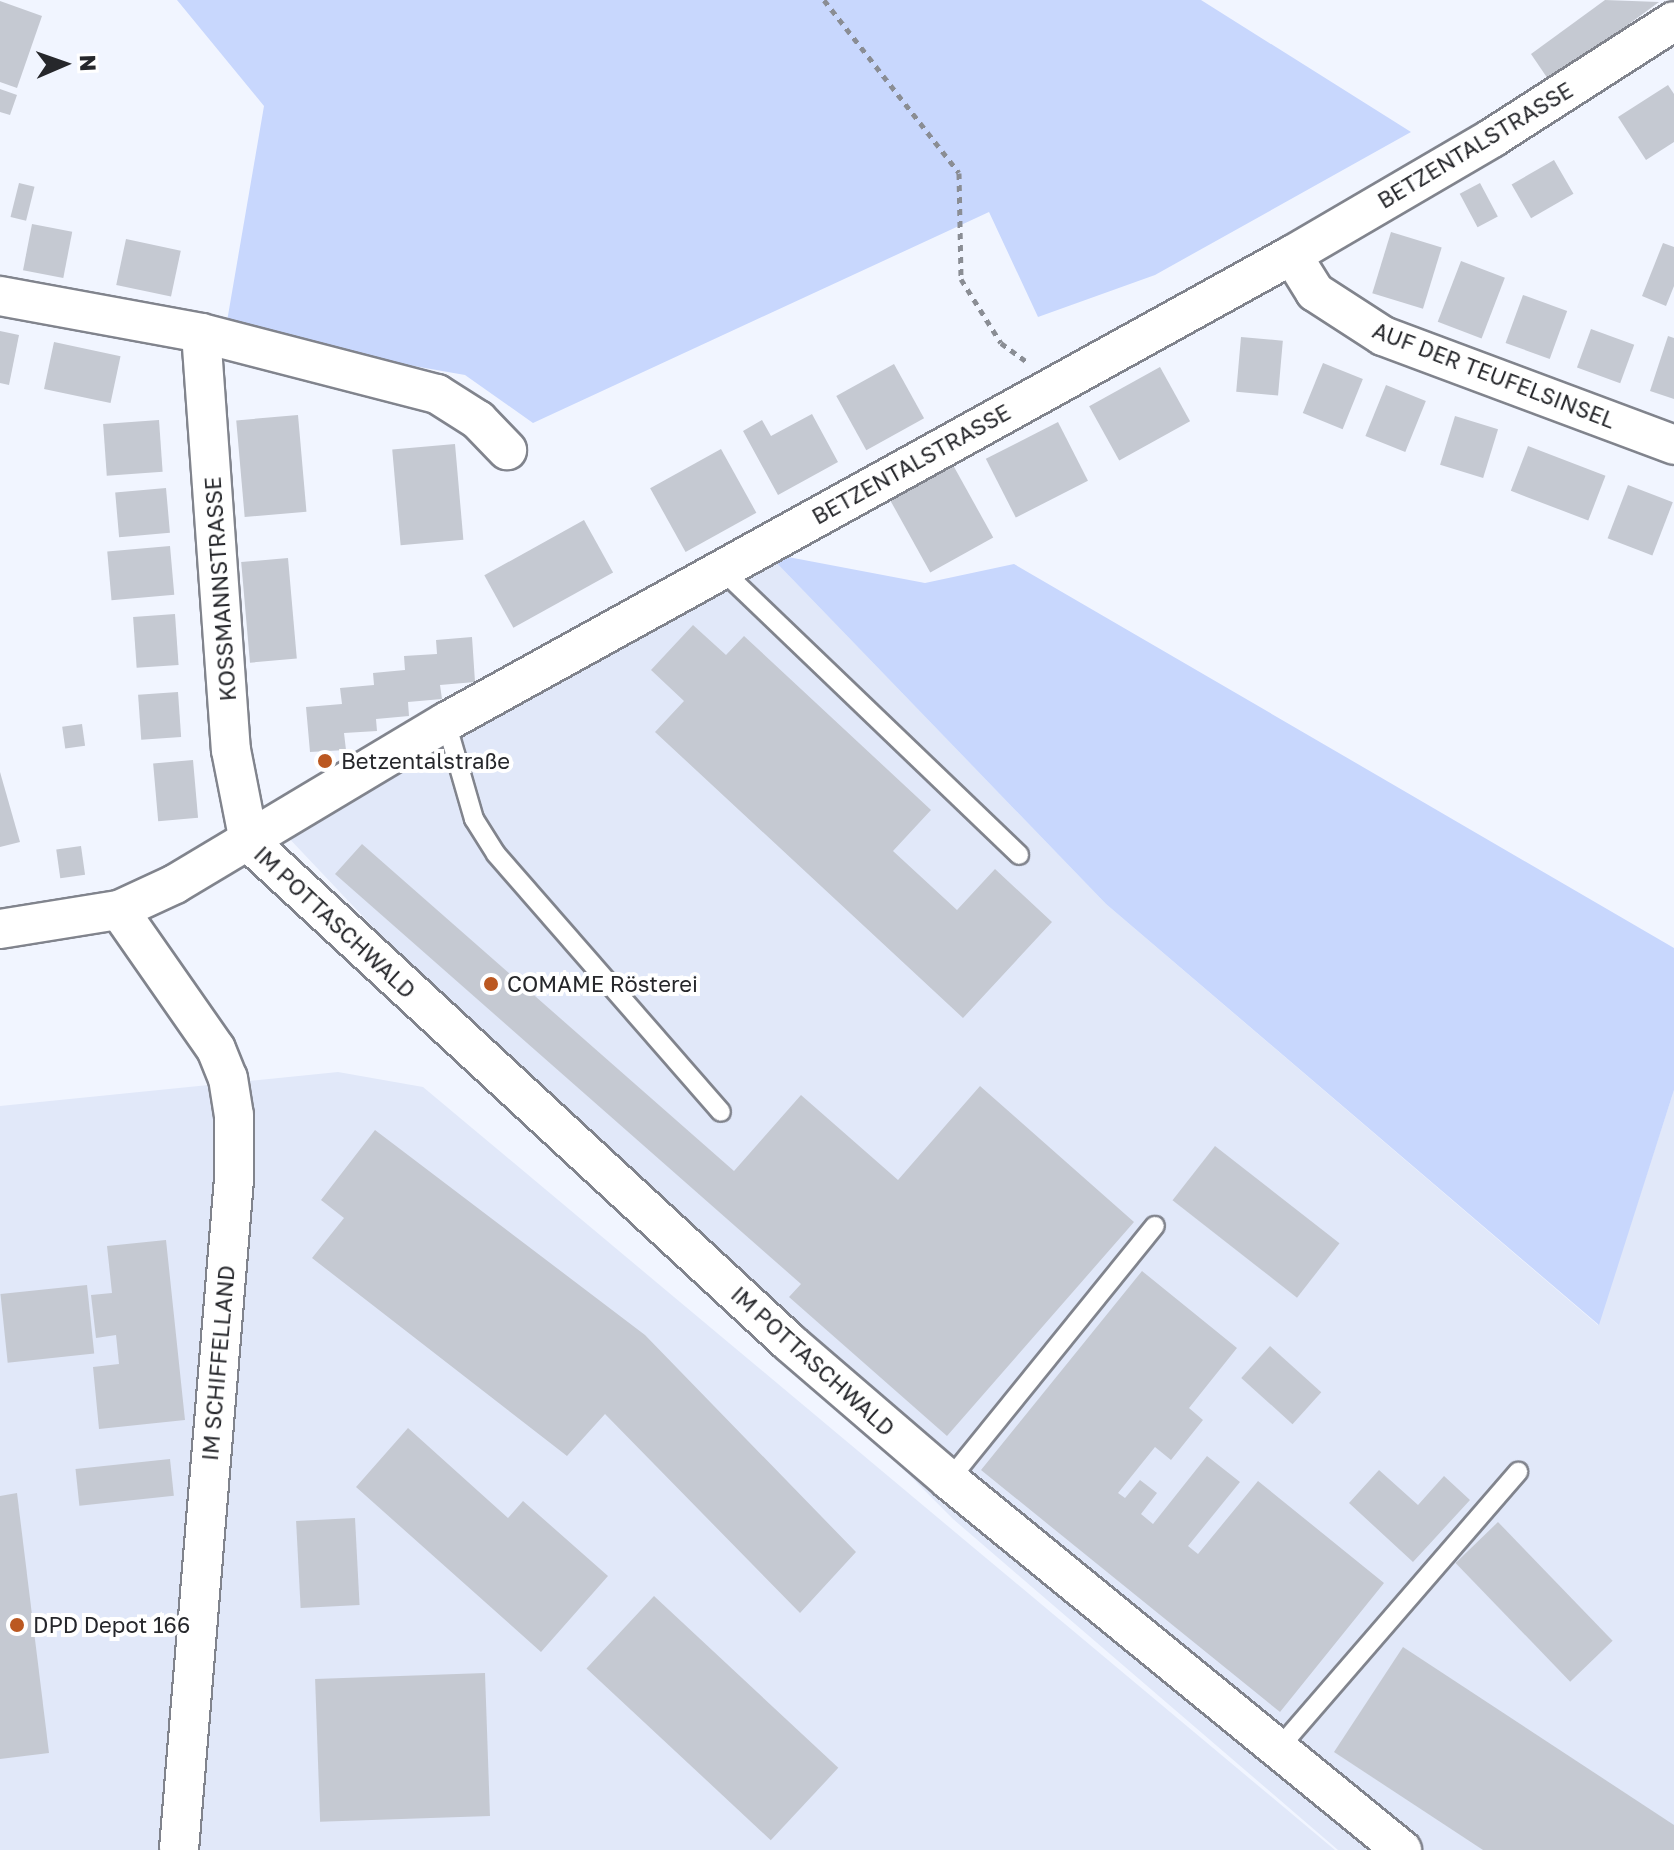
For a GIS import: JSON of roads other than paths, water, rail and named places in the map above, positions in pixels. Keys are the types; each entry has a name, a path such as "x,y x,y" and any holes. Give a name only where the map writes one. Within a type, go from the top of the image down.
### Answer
{"street":[{"name":"BETZENTALSTRASSE","path":"0,929 51,924 119,910 249,842 446,722 1292,255 1492,138 1673,23"},
{"name":"AUF DER TEUFELSINSEL","path":"1292,255 1315,292 1383,336 1674,445"},
{"path":"0,296 201,333 437,394 478,420 507,450"},
{"name":"KOSSMANNSTRASSE","path":"201,333 231,750 249,842"},
{"name":"IM POTTASCHWALD","path":"249,842 790,1343 949,1480 1402,1850"},
{"name":"IM SCHIFFELLAND","path":"119,910 216,1049 228,1078 234,1115 234,1179 179,1850"}],"lane":[{"path":"721,569 1019,855"},
{"path":"446,722 474,819 496,854 721,1112"},
{"path":"949,1480 1155,1226"},
{"path":"1278,1749 1518,1472"}],"place":[{"name":"Betzentalstraße","path":"325,761"},
{"name":"COMAME Rösterei","path":"491,984"},
{"name":"DPD Depot 166","path":"17,1625"}]}
